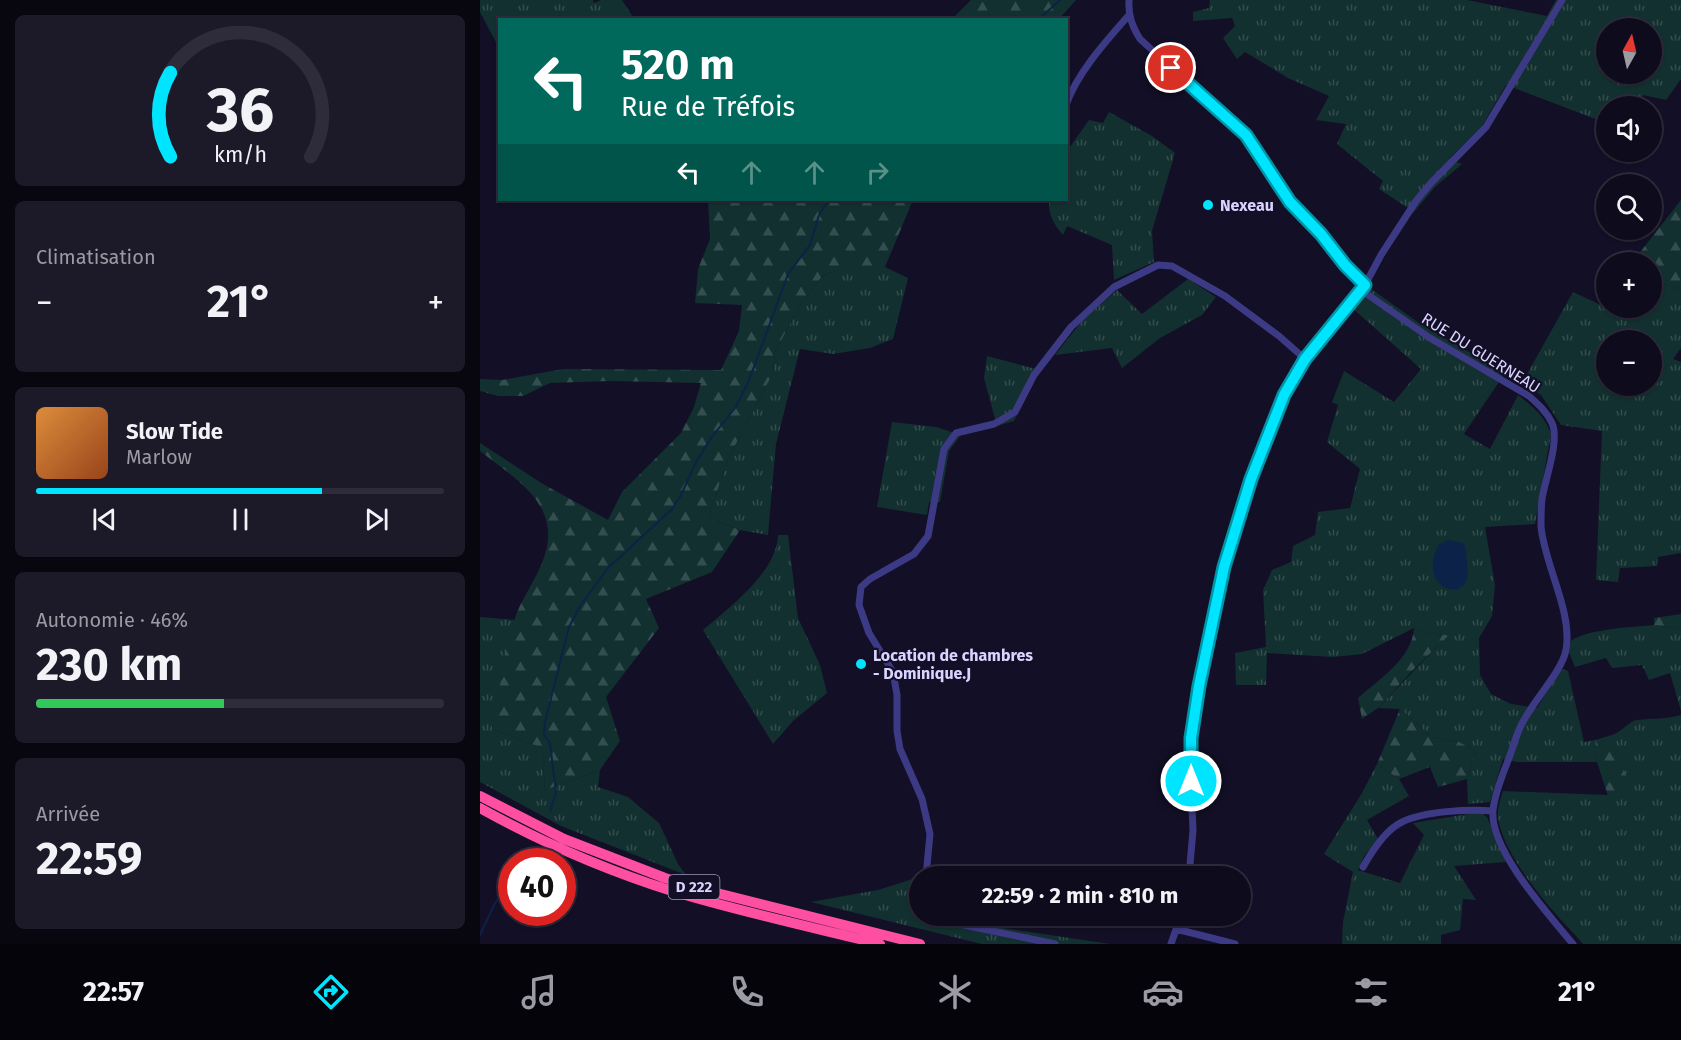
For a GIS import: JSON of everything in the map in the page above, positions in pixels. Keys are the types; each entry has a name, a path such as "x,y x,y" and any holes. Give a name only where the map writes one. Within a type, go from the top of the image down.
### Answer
{"highway":[{"name":"D 222","path":"480,796 564,839 665,878 920,944"},
{"name":"D 222","path":"480,808 580,857 655,885 880,944"}],"street":[{"path":"1068,100 1072,90 1129,15 1129,0"},
{"path":"1190,866 1193,830 1191,738 1199,686 1234,530 1284,395 1305,359 1363,287 1416,201 1486,127 1562,0"},
{"name":"RUE DU GUERNEAU","path":"1129,15 1132,26 1140,39 1246,135 1290,202 1321,234 1363,287 1430,338 1529,396 1543,408 1553,424 1555,436 1542,501 1541,526 1562,607 1567,636 1562,662 1522,722 1493,811"},
{"path":"927,866 930,834 922,799 900,749 897,731 897,695 893,672 868,633 859,605 861,587 870,579 914,554 928,536 944,449 956,433 994,424 1015,411 1034,375 1071,327 1114,287 1162,265 1172,266 1225,296 1279,336 1305,359"},
{"path":"1363,867 1373,849 1400,822 1441,813 1493,811 1500,841 1516,872 1573,944"},
{"path":"969,926 1055,944"},
{"path":"1171,944 1177,926"},
{"path":"1176,929 1235,944"}],"green space":[{"path":"480,0 593,0 594,3 601,0 622,0 633,18 498,18 498,46 480,12"},
{"path":"971,0 1076,0 1060,18 953,18"},
{"path":"1210,0 1467,0 1547,16 1556,0 1681,0 1681,79 1666,100 1662,99 1662,96 1596,96 1596,119 1506,85 1482,126 1449,159 1462,164 1435,187 1414,212 1379,189 1383,181 1337,144 1346,124 1316,120 1329,96 1288,78 1245,52 1237,59 1223,38 1235,26 1232,18 1193,21 1193,12 1209,8"},
{"path":"1109,112 1152,136 1175,153 1152,231 1154,262 1114,280 1112,245 1067,226 1063,235 1052,219 1049,205 1049,201 1068,201 1068,150 1089,120 1103,123"},
{"path":"1681,200 1681,291 1662,282 1662,252 1640,252 1650,240 1662,240 1662,224"},
{"path":"708,201 913,201 885,267 845,268 823,275 799,307 775,352 773,373 728,459 708,518 740,530 712,572 646,599 659,628 606,697 620,741 600,770 545,790 542,748 492,729 504,661 514,621 542,563 547,543 547,526 543,510 534,497 509,473 480,451 480,443 543,484 608,520 622,492 681,433 694,407 701,383 610,381 550,383 523,396 498,396 480,391 480,379 502,380 563,369 721,370 739,331 742,305 695,303 698,269 710,239"},
{"path":"885,267 908,278 893,339 870,348 833,354 800,349 776,444 768,535 740,530 708,518 728,459 773,373 775,352 799,307 823,275 845,268"},
{"path":"1188,279 1216,297 1202,315 1160,338 1122,368 1112,348 1055,355 1082,321 1117,290 1142,314"},
{"path":"1662,282 1681,291 1681,348 1673,359 1681,362 1681,553 1658,557 1657,566 1620,568 1618,582 1596,580 1602,431 1561,425 1541,395 1522,383 1573,292 1596,303 1596,318 1662,318"},
{"path":"1367,286 1419,323 1505,373 1464,434 1490,449 1518,395 1542,417 1551,434 1535,524 1485,527 1495,585 1492,616 1479,638 1480,675 1491,694 1511,704 1537,708 1562,669 1568,671 1584,742 1595,740 1597,762 1517,762 1503,759 1490,802 1468,804 1467,779 1476,751 1459,742 1430,737 1400,709 1378,708 1448,635 1425,633 1414,628 1362,654 1333,657 1267,653 1266,685 1236,685 1235,653 1266,647 1263,590 1272,570 1291,562 1293,546 1315,535 1318,512 1350,508 1360,469 1327,442 1338,405 1332,402 1344,371 1394,402 1421,369 1350,306"},
{"path":"987,356 1040,370 1014,421 997,426 984,378"},
{"path":"892,422 936,427 961,435 949,451 940,502 929,502 927,515 877,507"},
{"path":"778,535 788,535 798,618 820,665 827,693 793,721 773,744 703,630 738,600 761,575 776,549"},
{"path":"1681,614 1681,629 1654,625 1654,618"},
{"path":"480,617 515,620 492,729 542,748 545,790 600,770 598,787 628,797 659,823 678,864 686,875 561,826 480,782"},
{"path":"1654,625 1681,629 1681,711 1670,673 1649,680 1642,665 1612,668 1606,658 1575,667 1569,652 1571,641 1578,637 1611,629"},
{"path":"1414,628 1425,633 1449,635 1378,708 1362,719 1358,698 1401,659 1412,639"},
{"path":"1400,709 1430,737 1459,742 1476,751 1467,779 1438,787 1430,767 1399,779 1377,764"},
{"path":"1681,715 1681,944 1583,944 1538,893 1506,843 1498,818 1498,808 1503,791 1632,796 1612,735 1634,721"},
{"path":"1612,735 1633,796 1608,796 1597,762 1595,740"},
{"path":"1377,764 1399,779 1409,796 1367,820 1378,839 1364,856 1358,870 1400,883 1424,835 1413,823 1474,813 1487,817 1506,862 1454,866 1476,900 1463,899 1460,930 1441,935 1441,944 1342,944 1343,922 1353,872 1324,854"},
{"path":"909,880 909,926 989,926 1110,944 982,944 811,902 878,890"}],"water":[{"path":"1449,540 1463,543 1465,546 1467,579 1458,589 1443,586 1437,581 1433,572 1433,560 1438,545"}],"waterway":[{"path":"1040,18 1060,0"},
{"path":"550,811 556,793 550,743 544,735 545,722 569,627 580,606 608,568 672,509 696,462 711,438 735,408 748,383 788,274 810,245 819,215 828,201"},
{"path":"480,935 498,899"}],"place":[{"name":"Nexeau","path":"1208,205"},
{"name":"Location de chambres - Dominique.J","path":"861,664"}],"route":[{"path":"1171,68 1246,135 1290,202 1365,285 1305,359 1284,395 1251,479 1224,567 1199,686 1191,738 1191,781"}]}
